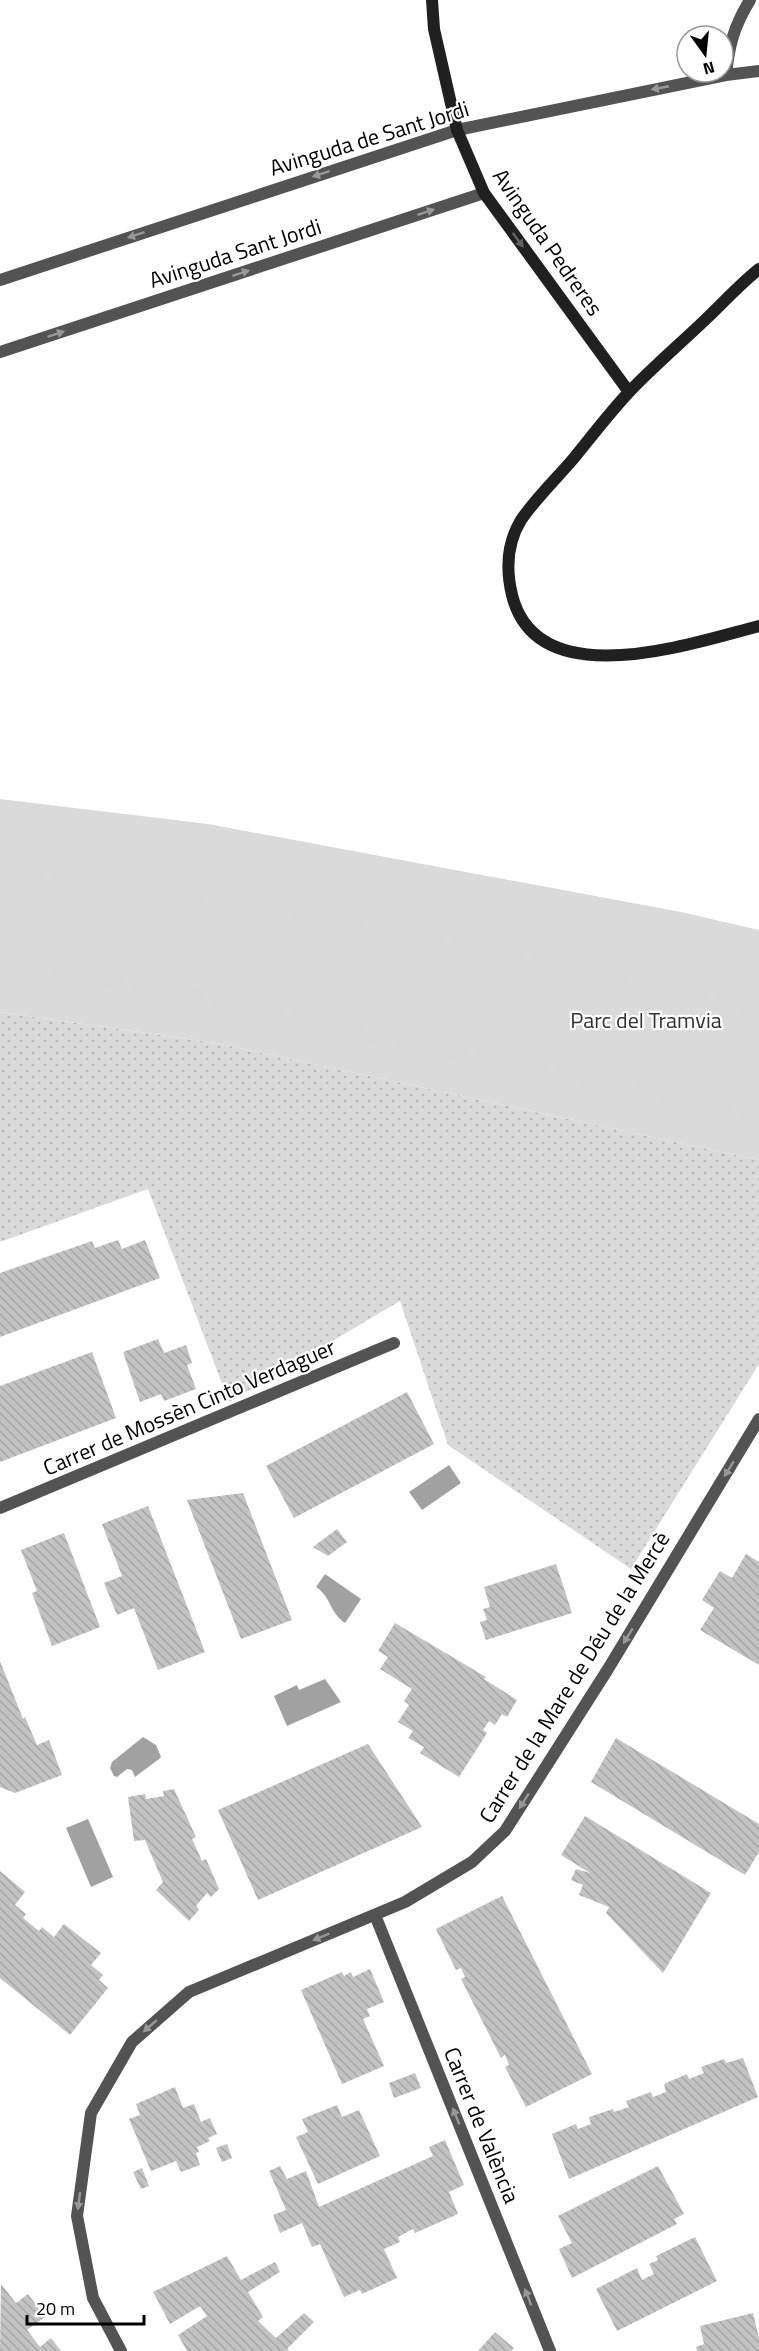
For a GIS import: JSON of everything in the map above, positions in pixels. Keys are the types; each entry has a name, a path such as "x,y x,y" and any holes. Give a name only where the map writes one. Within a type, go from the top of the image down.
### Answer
{"street":[{"name":"Avinguda Pedreres","path":"432,0 434,29 457,129 484,193 629,392"},
{"path":"735,27 750,0"},
{"name":"Avinguda de Sant Jordi","path":"735,74 759,71"},
{"name":"Avinguda de Sant Jordi","path":"0,280 457,129 681,84"},
{"name":"Avinguda Sant Jordi","path":"0,352 484,193"},
{"path":"759,269 629,392 520,521 509,551 508,578 514,604 526,624 543,639 562,649 589,656 620,656 660,651 759,626"},
{"name":"Carrer de Mossèn Cinto Verdaguer","path":"0,1509 394,1343"},
{"name":"Carrer de la Mare de Déu de la Mercè","path":"121,2351 93,2298 77,2217 91,2113 132,2042 189,1992 405,1902 437,1885 472,1862 505,1832 608,1669 759,1419"},
{"name":"Carrer de València","path":"375,1915 550,2351"}],"green space":[{"name":"Parc del Tramvia","path":"0,799 208,824 681,912 759,930 759,1160 216,1043 0,1012"},
{"path":"0,1012 216,1043 759,1160 759,1364 631,1569 448,1445 400,1301 229,1402 148,1189 0,1242"}],"shaded area":[{"path":"449,1465 461,1483 422,1510 409,1492"},
{"path":"325,1574 361,1599 345,1623 316,1587"},
{"path":"325,1679 341,1702 287,1726 274,1696 297,1685 299,1690"},
{"path":"143,1737 156,1745 161,1757 135,1777 132,1770 127,1769 117,1777 114,1776 110,1768 112,1762"},
{"path":"88,1819 113,1877 91,1887 66,1828"}],"building":[{"path":"118,1240 122,1249 145,1240 160,1278 0,1337 0,1273 92,1241 95,1248"},
{"path":"158,1339 164,1353 186,1345 192,1363 187,1365 196,1389 164,1401 161,1394 140,1402 123,1352"},
{"path":"92,1352 116,1418 0,1462 0,1386"},
{"path":"407,1392 434,1444 294,1518 266,1466"},
{"path":"243,1493 292,1620 241,1639 187,1500"},
{"path":"148,1506 205,1652 158,1670 134,1608 117,1615 104,1583 122,1576 102,1524"},
{"path":"337,1529 347,1542 328,1556 313,1547"},
{"path":"64,1533 100,1627 52,1646 32,1593 37,1591 21,1550"},
{"path":"746,1554 759,1562 759,1665 700,1630 714,1608 702,1600 720,1571 732,1578"},
{"path":"556,1564 572,1613 486,1640 480,1622 487,1620 483,1609 490,1607 484,1587"},
{"path":"395,1623 486,1677 484,1679 517,1700 507,1717 502,1714 495,1725 489,1721 483,1730 487,1733 459,1777 420,1753 424,1747 408,1738 413,1731 398,1722 409,1705 404,1701 412,1689 380,1669 388,1657 378,1651"},
{"path":"0,1661 23,1719 25,1717 37,1745 49,1740 62,1775 15,1793 0,1787"},
{"path":"616,1738 759,1824 759,1852 745,1875 591,1782"},
{"path":"368,1744 422,1827 258,1900 218,1810"},
{"path":"174,1789 196,1837 192,1839 202,1861 206,1859 219,1889 211,1897 207,1893 196,1906 199,1910 189,1921 156,1890 163,1882 145,1840 134,1841 128,1797 145,1794 146,1799 164,1796 163,1791"},
{"path":"585,1816 711,1893 663,1973 606,1913 609,1907 579,1895 583,1885 571,1880 576,1869 590,1873 561,1855"},
{"path":"0,1871 25,1892 15,1905 26,1914 23,1918 39,1931 42,1927 54,1937 64,1924 101,1953 91,1965 103,1975 99,1980 108,1988 70,2035 0,1978"},
{"path":"502,1896 592,2074 526,2107 505,2067 509,2065 505,2055 501,2058 461,1979 465,1977 461,1968 456,1970 436,1929"},
{"path":"370,1969 384,2002 367,2009 370,2016 363,2019 384,2066 342,2084 301,1990 342,1972 344,1976 351,1972 353,1977"},
{"path":"743,2058 758,2097 569,2179 552,2134 576,2124 578,2129 591,2124 589,2117 613,2109 614,2112 629,2107 626,2101 651,2092 653,2097 666,2092 664,2084 687,2074 689,2079 704,2073 701,2067 724,2059 726,2063"},
{"path":"415,2073 421,2088 394,2098 389,2083"},
{"path":"175,2087 183,2108 194,2104 201,2122 210,2118 217,2134 208,2138 210,2141 197,2147 199,2152 196,2153 200,2165 181,2172 176,2161 151,2171 129,2119 140,2115 136,2104"},
{"path":"337,2105 342,2117 359,2110 380,2156 318,2184 296,2137 308,2132 302,2119"},
{"path":"445,2140 464,2185 449,2192 458,2214 415,2233 413,2229 398,2237 400,2242 384,2249 397,2278 362,2294 360,2290 344,2297 320,2244 312,2247 302,2223 280,2233 273,2215 286,2210 269,2171 280,2166 287,2179 306,2171 319,2207 433,2156 429,2147"},
{"path":"227,2144 232,2158 222,2162 216,2148"},
{"path":"658,2166 684,2214 674,2219 677,2224 572,2278 559,2249 572,2243 558,2216"},
{"path":"142,2168 149,2186 141,2189 133,2172"},
{"path":"695,2237 717,2281 617,2331 596,2289 637,2268 642,2280 654,2274 649,2264 658,2260 656,2256"},
{"path":"227,2256 241,2280 275,2262 280,2272 248,2292 263,2317 258,2321 276,2338 304,2313 314,2322 287,2349 289,2351 187,2351 178,2335 207,2316 200,2306 170,2324 153,2292"},
{"path":"1,2284 16,2303 28,2294 45,2317 27,2330 40,2347 51,2338 61,2351 0,2351"},
{"path":"753,2313 759,2338 759,2351 697,2351 696,2347 704,2344 700,2326"},
{"path":"495,2332 514,2348 511,2351 478,2351"}],"tunnel":[{"path":"0,864 398,927 759,1011"},
{"path":"0,961 45,966 759,1115"}]}
